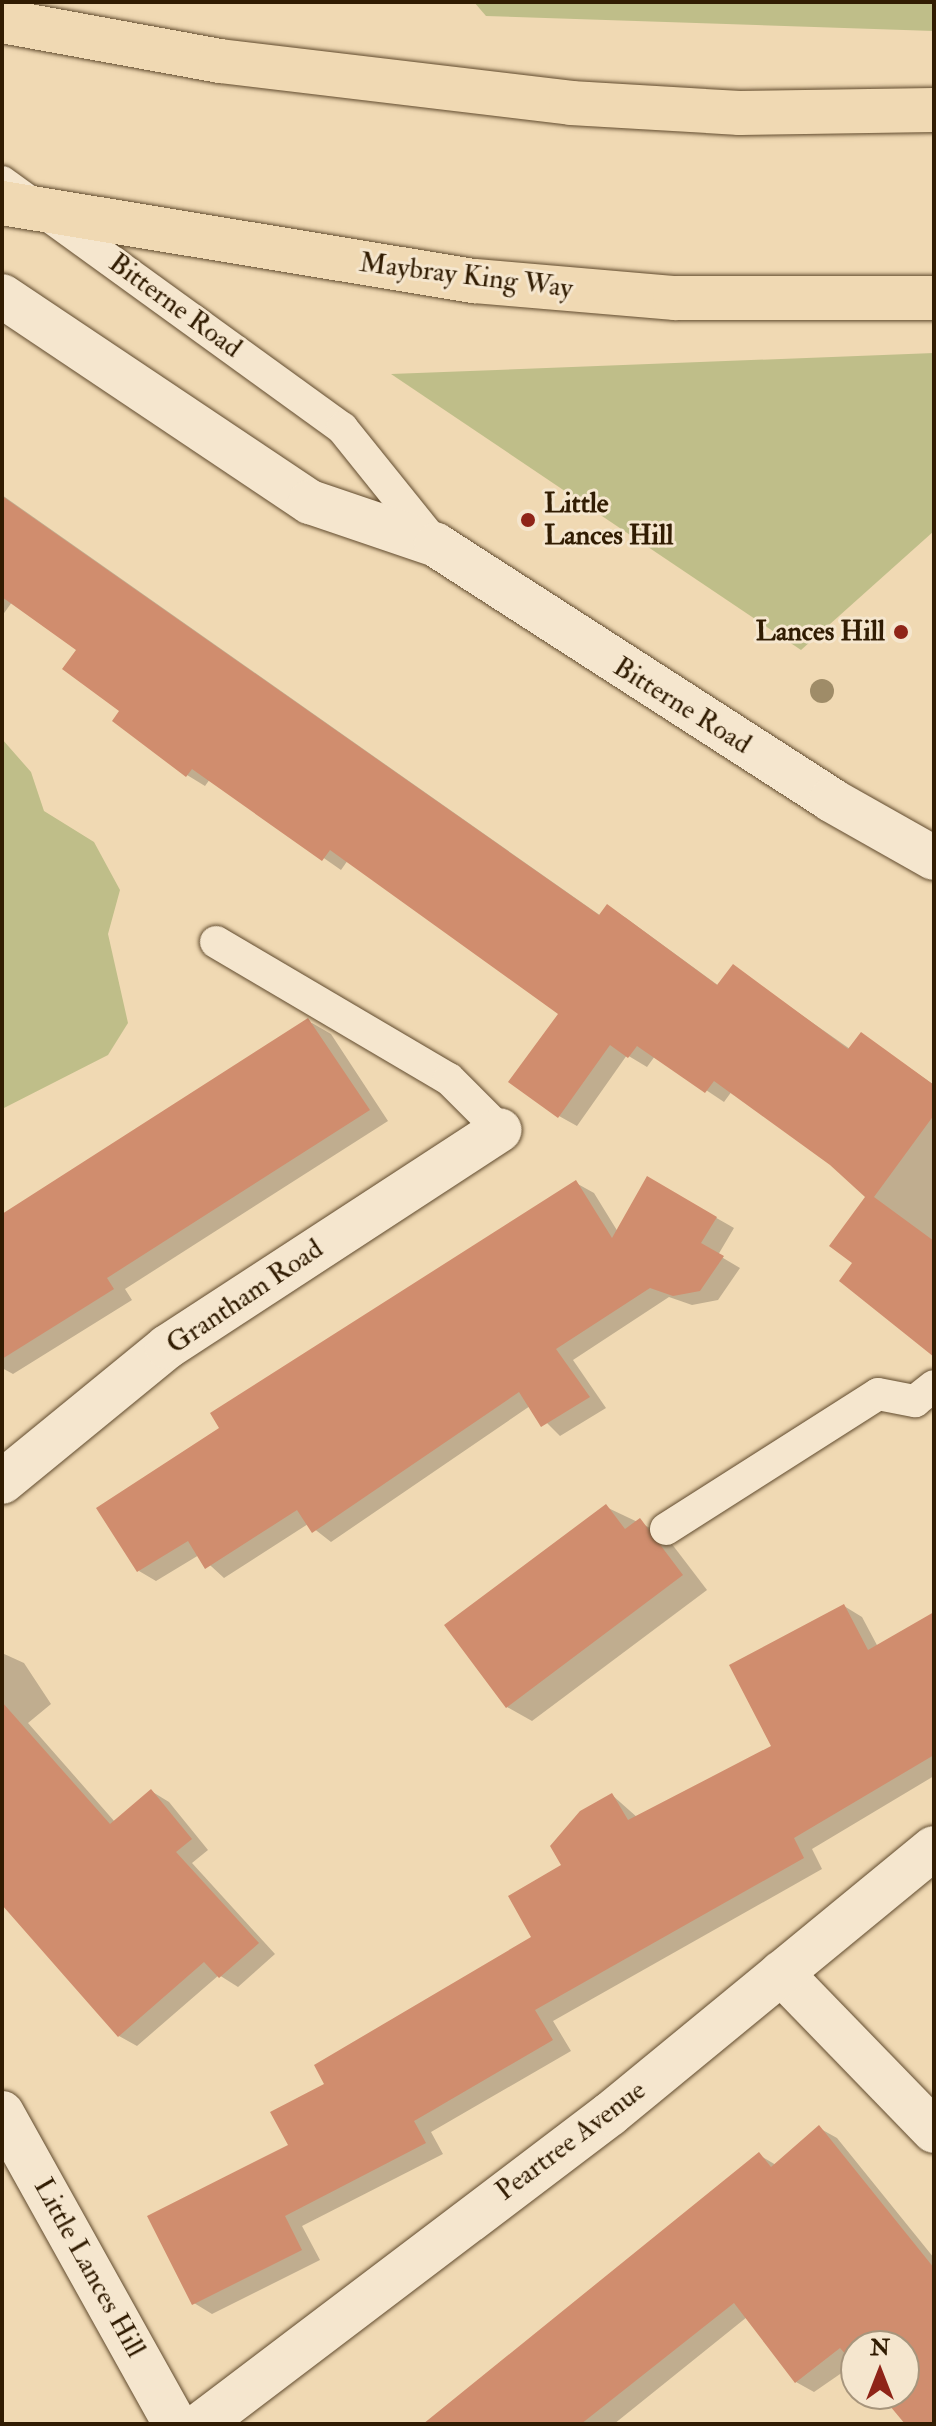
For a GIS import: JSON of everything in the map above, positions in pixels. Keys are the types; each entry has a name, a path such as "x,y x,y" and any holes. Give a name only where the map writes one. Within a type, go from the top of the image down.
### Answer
{"main road":[{"path":"2,21 220,61 571,103 740,113 934,110"},
{"name":"Maybray King Way","path":"2,203 48,214 475,281 675,298 934,298"}],"street":[{"name":"Bitterne Road","path":"2,296 310,502 436,545 817,792 934,858"},
{"name":"Grantham Road","path":"2,1482 167,1347 500,1130"},
{"name":"Peartree Avenue","path":"201,2424 610,2114 934,1848"},
{"path":"781,1973 934,2131"},
{"name":"Little Lances Hill","path":"2,2113 175,2424"}],"lane":[{"name":"Bitterne Road","path":"2,182 342,428 436,545"},
{"path":"216,942 449,1079 500,1130"},
{"path":"666,1529 878,1394 915,1401 934,1386"}],"shaded area":[{"path":"474,2 934,2 934,31 486,16"},
{"path":"934,353 934,531 801,650 391,374"},
{"path":"2,739 31,772 44,811 94,842 120,890 108,934 128,1023 108,1055 2,1109"}],"building":[{"path":"2,496 599,915 607,904 717,985 733,964 848,1049 861,1032 934,1085 934,1115 874,1197 934,1241 934,1357 839,1281 852,1263 829,1246 865,1197 830,1165 714,1081 705,1093 637,1046 628,1058 610,1045 558,1118 508,1082 558,1014 330,850 322,861 192,769 186,777 112,721 119,711 62,669 76,650 2,597"},
{"path":"308,1018 370,1110 107,1278 114,1289 2,1359 2,1214"},
{"path":"647,1176 717,1217 701,1243 724,1256 700,1291 673,1296 650,1288 556,1349 590,1397 541,1427 519,1392 312,1533 297,1510 205,1569 188,1541 137,1572 96,1508 219,1428 210,1413 576,1180 612,1238"},
{"path":"606,1504 625,1529 640,1518 683,1575 506,1708 444,1625"},
{"path":"844,1604 868,1650 934,1612 934,1755 794,1838 804,1858 535,2010 553,2040 414,2121 426,2143 285,2216 302,2250 192,2305 147,2216 288,2145 270,2112 324,2084 314,2065 531,1937 508,1896 561,1865 550,1846 580,1811 612,1793 628,1820 771,1746 729,1665"},
{"path":"2,1702 110,1824 151,1789 192,1839 176,1852 259,1943 219,1978 204,1962 118,2037 2,1905"},
{"path":"819,2125 934,2268 934,2424 905,2424 893,2410 920,2410 920,2330 840,2330 840,2348 795,2383 734,2303 581,2424 423,2424 759,2152 771,2167"}],"place":[{"name":"Little Lances Hill","path":"528,520"},
{"name":"Lances Hill","path":"901,632"}]}
